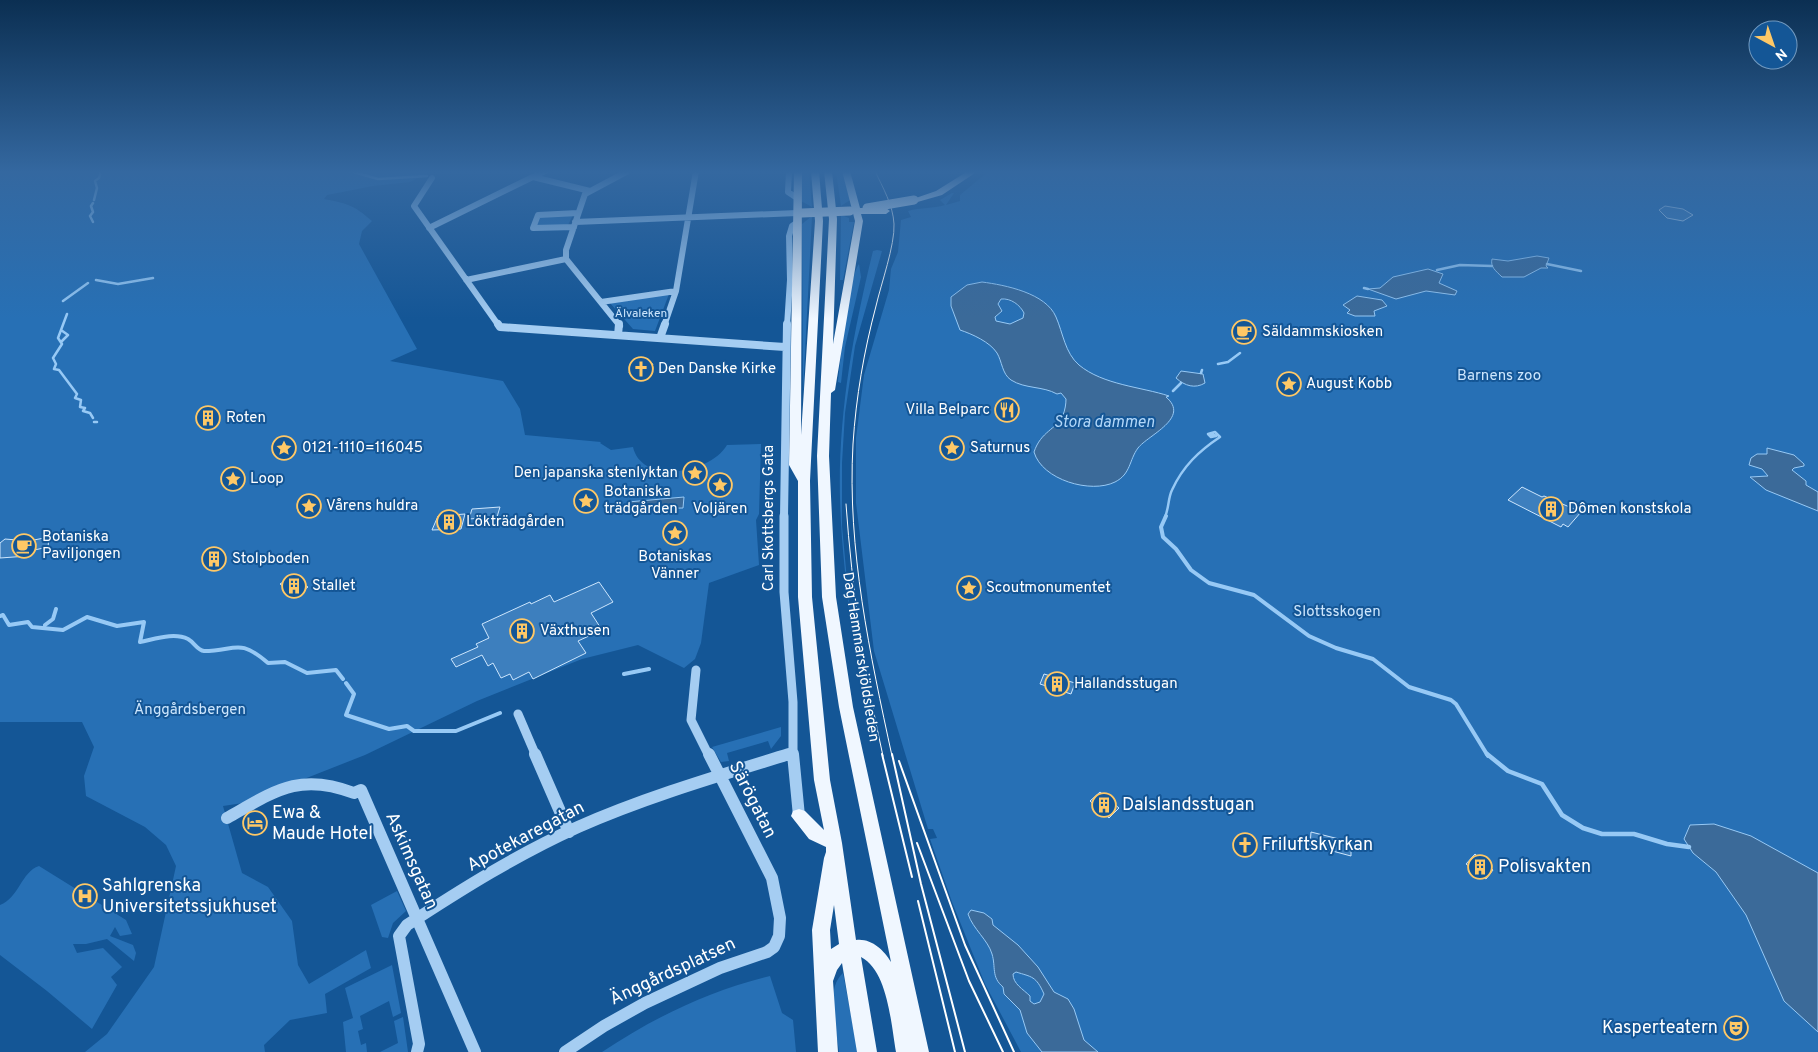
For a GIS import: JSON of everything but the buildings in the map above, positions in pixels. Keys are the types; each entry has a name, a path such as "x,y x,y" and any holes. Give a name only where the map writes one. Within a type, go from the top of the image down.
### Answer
{"main road":[{"path":"799,220 795,465 804,481"},
{"path":"819,220 804,481 805,597 822,780 834,843 849,949 867,1052"},
{"name":"Dag Hammarskjöldsleden","path":"833,220 823,456 829,597 846,707 919,1052"},
{"path":"824,416 835,369 859,221"},
{"path":"799,816 816,834 834,843"},
{"path":"828,1052 821,930 834,843"},
{"path":"825,989 830,964 840,953 849,949 866,948 873,952 884,966 890,980 906,1052"}],"street":[{"path":"424,220 500,327 785,347"},
{"path":"430,228 446,220"},
{"path":"536,220 533,228 575,220"},
{"path":"576,220 566,250 566,259 620,326 618,335"},
{"path":"660,338 676,291 688,220"},
{"name":"Carl Skottsbergs Gata","path":"796,220 789,236 790,280 785,347 784,592 794,702 793,754 799,816"},
{"path":"466,280 566,259"},
{"path":"601,302 676,291"},
{"name":"Särögatan","path":"696,670 691,720 772,878 780,918 780,930 774,947"},
{"path":"518,714 569,832"},
{"name":"Apotekaregatan","path":"418,1052 419,1044 399,936 402,930 417,918 524,855 569,832 622,809 793,754"},
{"name":"Askimsgatan","path":"227,818 283,788 305,782 328,783 354,793 361,790 475,1052"},
{"name":"Änggårdsplatsen","path":"565,1052 604,1026 644,1003 774,947"}],"green space":[{"name":"Botaniska trädgården","path":"0,220 371,220 362,231 359,244 417,349 390,361 503,381 520,409 525,435 601,442 611,450 633,447 639,459 649,467 662,471 677,471 707,463 719,455 727,445 761,444 759,514 756,520 759,565 709,583 701,643 695,659 684,668 638,645 582,659 477,701 365,755 243,803 223,806 242,873 268,887 292,921 298,965 309,984 366,950 371,968 325,994 327,1013 290,1020 264,1045 265,1052 85,1052 107,1034 154,967 176,866 166,845 145,827 86,796 84,776 94,747 82,722 0,722"},
{"path":"539,220 570,220 568,225 537,225"},
{"path":"807,220 812,220 803,393 802,224"},
{"path":"841,220 849,220 849,222 854,222 843,280 840,280"},
{"name":"Slottsskogen","path":"901,220 1818,220 1818,1052 1021,1052 985,984 952,902 930,839 937,838 933,829 928,829 874,651 856,503 856,438 864,375 889,290 891,269 898,252"},
{"path":"873,251 882,251 855,346 845,413 842,463 842,526 851,623 844,561 840,499 844,405 859,312"},
{"path":"859,264 861,277 845,347 841,383 838,382 846,320 855,272"},
{"name":"Älvaleken","path":"669,294 655,331 633,329 610,303"},
{"path":"781,727 781,736 771,749 768,741 727,753 729,761 721,762 712,747"},
{"path":"39,866 126,920 132,934 120,936 115,927 110,936 133,945 136,953 134,961 107,939 86,944 73,944 77,953 103,948 122,967 111,977 117,985 92,1029 0,955 0,905 12,897 28,874"},
{"path":"397,891 406,911 393,923 388,938 382,937 371,905"},
{"path":"392,965 401,1013 393,1017 389,1001 360,1016 363,1029 358,1031 361,1045 366,1043 367,1052 346,1052 343,1022 353,1018 345,988"},
{"path":"843,973 858,1052 839,1052 834,1022 833,1000 837,980"},
{"path":"770,976 782,1013 793,1020 796,1052 602,1052 641,1028 683,1006 726,989"},
{"path":"403,1017 408,1052 380,1052 398,1043 394,1021"}],"water":[{"path":"1537,256 1549,258 1546,266 1548,268 1541,268 1524,277 1502,277 1492,264 1492,259 1508,261"},
{"path":"1428,269 1443,274 1439,283 1457,291 1455,295 1426,291 1396,299 1368,289 1380,288 1393,277"},
{"name":"Stora dammen","path":"982,282 991,283 1013,288 1034,296 1051,309 1056,317 1070,355 1079,365 1099,377 1169,396 1166,397 1172,405 1174,412 1171,419 1138,448 1127,471 1120,479 1105,485 1081,485 1057,477 1039,462 1034,452 1037,445 1040,439 1060,420 1066,405 1066,399 1061,393 1057,394 1052,391 1022,385 1011,380 1006,374 999,356 990,345 960,330 951,306 951,297 967,285","holes":["1001,299 1012,301 1020,307 1024,313 1023,318 1010,324 996,321 995,317 1002,311 998,304"]},
{"path":"1357,296 1382,300 1387,306 1374,311 1375,316 1355,316 1347,313 1350,310 1343,305"},
{"path":"1181,371 1203,374 1205,383 1190,386 1183,383 1176,378"},
{"path":"1767,448 1794,455 1804,464 1804,466 1792,470 1806,481 1806,485 1818,492 1818,511 1766,490 1750,477 1768,476 1762,469 1749,465 1751,458 1757,454 1767,454"},
{"path":"684,497 683,508 626,509 628,502"},
{"path":"1714,824 1751,836 1818,873 1818,1032 1784,1001 1746,915 1716,872 1693,853 1684,839 1690,825"},
{"path":"971,910 984,913 992,919 993,925 1018,945 1038,967 1054,992 1068,999 1074,1009 1084,1040 1098,1052 1042,1052 1027,1033 1020,1010 1004,994 1003,987 995,976 990,949 973,925 968,914","holes":["1016,972 1036,980 1044,994 1040,1002 1034,1004 1030,1001 1030,996 1013,978 1013,974"]}],"waterway":[{"path":"1547,264 1581,271"},
{"path":"1437,270 1460,265 1492,266"},
{"path":"96,280 118,284 153,278"},
{"path":"63,301 88,283"},
{"path":"1364,288 1368,289"},
{"path":"61,330 67,314"},
{"path":"61,330 68,335 61,342"},
{"path":"61,330 58,338 62,344 53,358 56,364 54,369 59,370 77,394 75,398 81,400 80,407 85,408 83,411 90,413 93,418"},
{"path":"1218,364 1228,362 1240,353"},
{"path":"1173,391 1181,383"},
{"path":"1165,517 1176,481 1192,460 1220,437 1215,432 1208,434 1211,437 1216,436 1211,434 1214,435"},
{"path":"1166,516 1161,527 1163,537 1176,549 1191,570 1209,583 1254,595 1309,636 1336,648 1373,659 1409,687 1451,700 1456,704 1488,756"},
{"path":"45,625 53,619 56,609"},
{"path":"0,616 3,615 9,625 28,622 32,627 63,630 87,617 117,626 144,622 140,642 164,637 183,637 204,651 243,648 250,650 268,663 285,662 307,673 336,670 343,679"},
{"path":"624,674 649,669"},
{"path":"346,683 354,694 346,715 389,729 407,726 414,731 456,731 500,713"},
{"path":"1487,754 1508,771 1542,784 1562,815 1583,828 1602,834 1634,834 1667,844 1689,847"}],"tram line":[{"path":"892,756 868,640 862,601 853,523 852,483 854,426 861,374 890,253 894,233 893,220"},
{"path":"846,504 860,630 883,756"},
{"path":"882,754 912,877"},
{"path":"892,754 921,884 965,1052"},
{"path":"899,761 965,945 1014,1052"},
{"path":"917,843 969,981 1003,1052"},
{"path":"918,901 955,1052"}],"place":[{"name":"Säldammskiosken","path":"1244,332"},
{"name":"Den Danske Kirke","path":"641,369"},
{"name":"August Kobb","path":"1289,384"},
{"name":"Villa Belparc","path":"1007,410"},
{"name":"Roten","path":"208,418"},
{"name":"0121-1110=116045","path":"284,448"},
{"name":"Saturnus","path":"952,448"},
{"name":"Den japanska stenlyktan","path":"695,473"},
{"name":"Loop","path":"233,479"},
{"name":"Voljären","path":"720,485"},
{"name":"Botaniska trädgården","path":"586,501"},
{"name":"Vårens huldra","path":"309,506"},
{"name":"Dômen konstskola","path":"1551,509"},
{"name":"Lökträdgården","path":"449,522"},
{"name":"Botaniskas Vänner","path":"675,533"},
{"name":"Botaniska Paviljongen","path":"24,546"},
{"name":"Stolpboden","path":"214,559"},
{"name":"Stallet","path":"294,586"},
{"name":"Scoutmonumentet","path":"969,588"},
{"name":"Växthusen","path":"522,631"},
{"name":"Hallandsstugan","path":"1057,684"},
{"name":"Dalslandsstugan","path":"1104,805"},
{"name":"Ewa & Maude Hotel","path":"255,823"},
{"name":"Friluftskyrkan","path":"1245,845"},
{"name":"Polisvakten","path":"1480,867"},
{"name":"Sahlgrenska Universitetssjukhuset","path":"85,896"},
{"name":"Kasperteatern","path":"1736,1028"}],"park label":[{"name":"Barnens zoo","path":"1499,376"},
{"name":"Änggårdsbergen","path":"190,710"}]}
